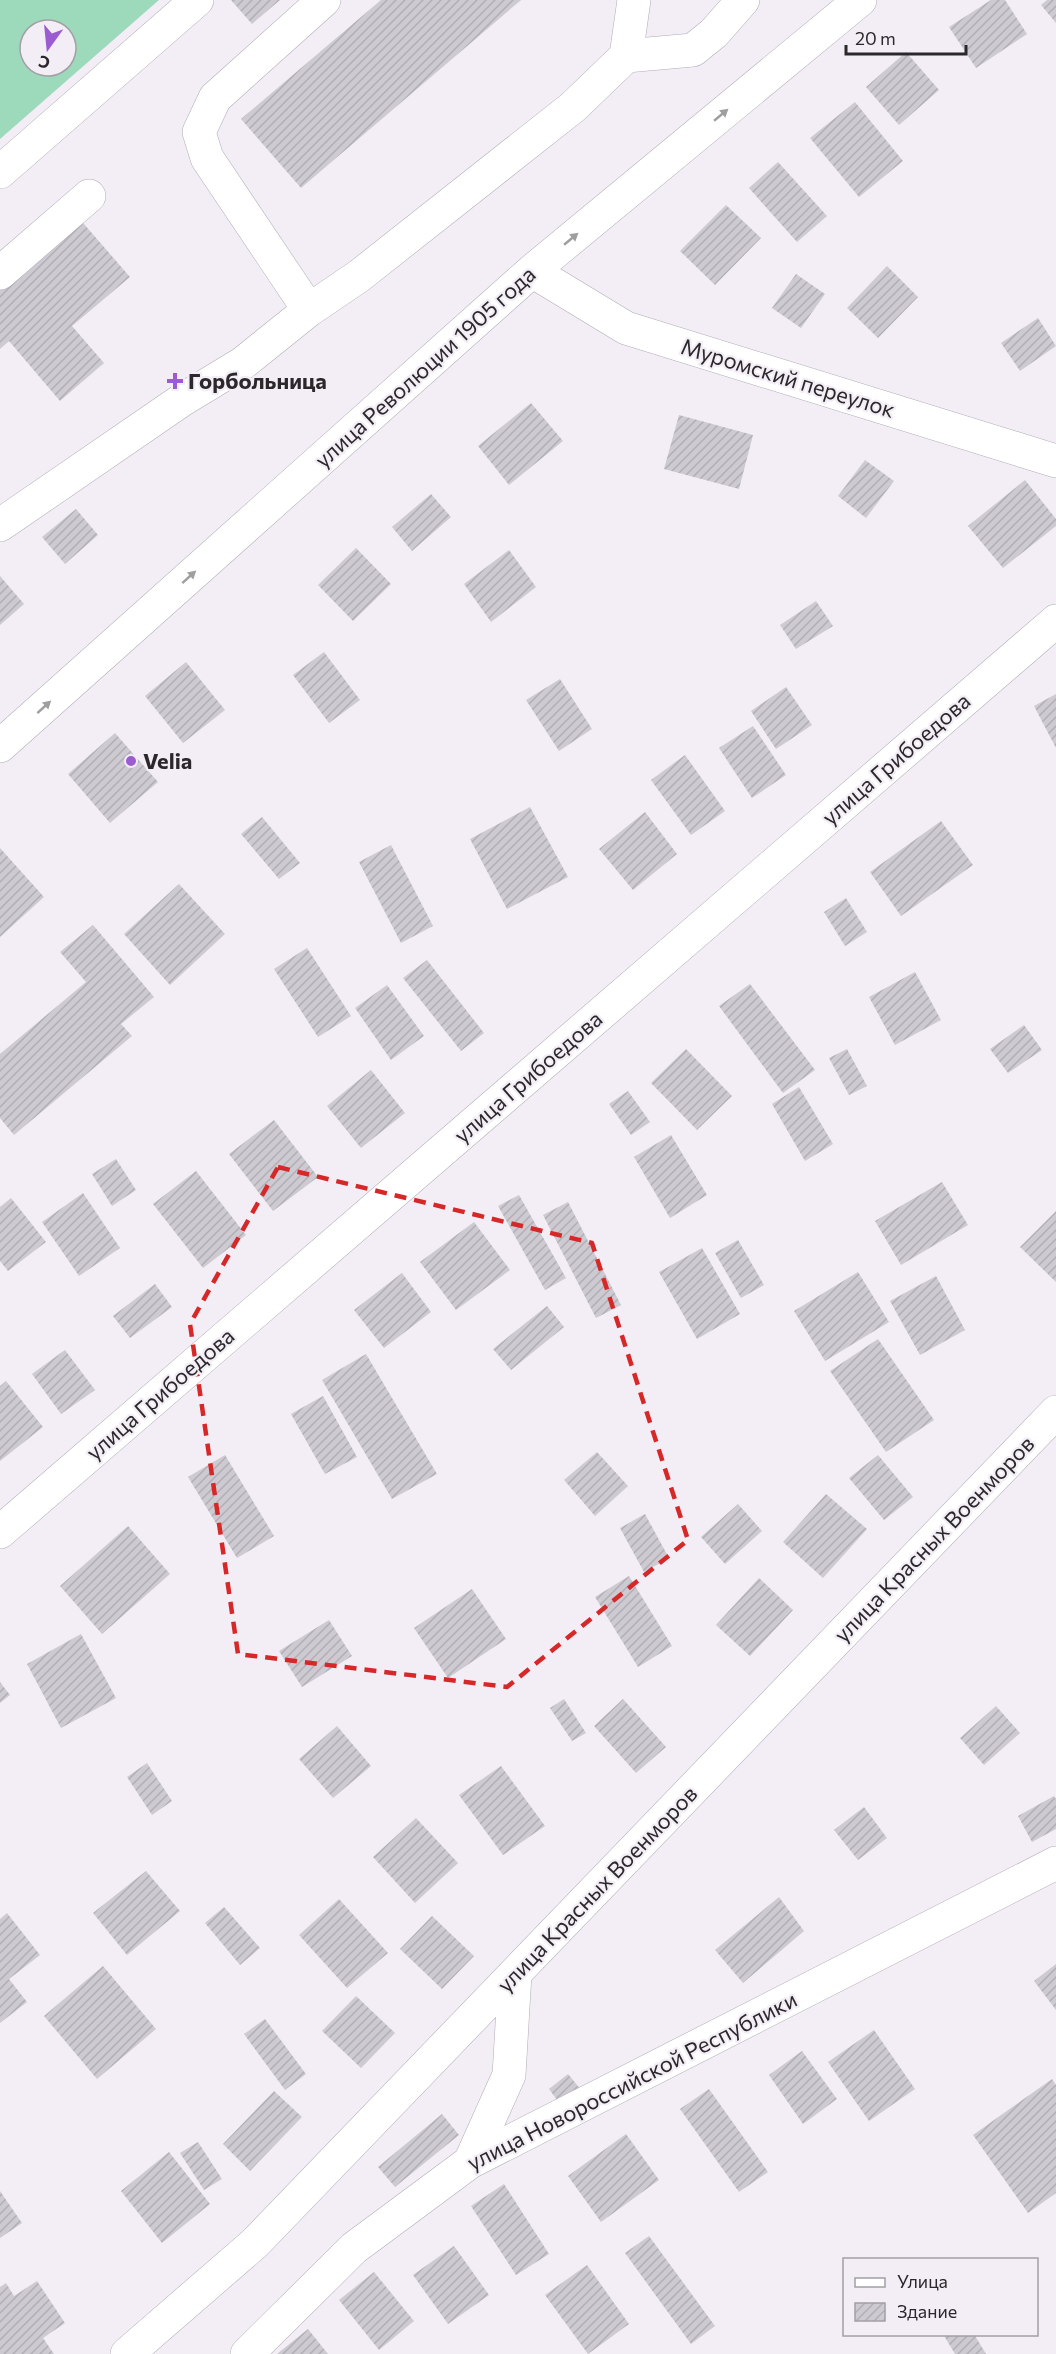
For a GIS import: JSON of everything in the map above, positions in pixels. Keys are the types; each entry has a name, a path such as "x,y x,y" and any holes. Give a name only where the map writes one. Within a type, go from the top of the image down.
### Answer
{"street":[{"path":"0,172 196,0"},
{"path":"309,310 207,158 199,132 215,98 324,0"},
{"path":"0,525 182,400 243,363 573,107 626,56 634,0"},
{"path":"626,56 693,50 714,33 743,0"},
{"name":"улица Революции 1905 года","path":"0,746 532,271 860,0"},
{"path":"0,273 89,196"},
{"name":"Муромский переулок","path":"532,271 626,328 1056,461"},
{"name":"улица Грибоедова","path":"0,1532 1056,621"},
{"name":"улица Красных Военморов","path":"127,2354 255,2243 1056,1412"},
{"name":"улица Новороссийской Республики","path":"247,2354 354,2248 470,2162 1056,1863"},
{"path":"470,2162 509,2075 515,1974"}],"highlighted area":[{"path":"278,1167 592,1243 688,1540 507,1687 238,1654 190,1324"}],"green space":[{"path":"0,0 159,0 78,71 78,18 18,18 18,78 70,78 0,139"}],"building":[{"path":"231,0 280,0 252,24"},
{"path":"381,0 521,0 301,188 241,119"},
{"path":"991,0 1005,0 1027,34 976,68 949,27"},
{"path":"1047,0 1056,0 1056,23 1041,5"},
{"path":"906,52 939,90 899,125 866,87"},
{"path":"855,102 903,161 859,197 810,138"},
{"path":"778,162 827,216 797,242 749,188"},
{"path":"726,205 761,238 715,285 680,251"},
{"path":"77,216 130,277 72,326 104,363 60,401 9,341 0,349 0,282"},
{"path":"887,266 918,297 878,338 847,308"},
{"path":"796,274 825,294 801,328 772,308"},
{"path":"1038,318 1056,346 1020,371 1001,343"},
{"path":"531,403 563,441 509,485 478,446"},
{"path":"679,415 753,435 739,489 664,469"},
{"path":"865,460 894,481 866,518 838,496"},
{"path":"1025,480 1056,519 1056,526 1003,568 968,526"},
{"path":"431,494 451,517 412,551 392,527"},
{"path":"76,509 98,535 65,564 42,537"},
{"path":"356,548 391,584 353,621 318,585"},
{"path":"509,550 536,587 491,622 464,584"},
{"path":"0,576 24,604 0,625"},
{"path":"816,601 833,626 796,649 780,625"},
{"path":"324,652 360,700 329,723 293,675"},
{"path":"186,662 225,710 183,743 145,696"},
{"path":"560,679 592,729 559,751 526,700"},
{"path":"786,687 812,725 776,749 751,711"},
{"path":"1056,694 1056,748 1034,706"},
{"path":"753,726 786,775 752,798 719,748"},
{"path":"115,733 158,782 110,823 68,774"},
{"path":"685,755 725,811 691,835 651,780"},
{"path":"530,807 568,877 507,909 470,839"},
{"path":"645,812 677,854 633,890 599,849"},
{"path":"262,817 300,863 279,879 241,834"},
{"path":"941,821 973,865 901,916 870,872"},
{"path":"391,845 433,926 401,943 359,862"},
{"path":"0,848 44,897 0,937"},
{"path":"179,884 225,934 170,985 124,934"},
{"path":"846,898 867,932 845,946 824,912"},
{"path":"93,925 154,997 121,1024 132,1036 14,1135 0,1118 0,1054 86,982 60,952"},
{"path":"307,948 351,1016 318,1037 274,969"},
{"path":"427,960 484,1033 461,1051 403,978"},
{"path":"915,972 941,1020 895,1045 869,997"},
{"path":"750,984 815,1070 783,1093 719,1006"},
{"path":"387,985 424,1036 391,1060 355,1008"},
{"path":"1024,1025 1042,1050 1008,1073 990,1049"},
{"path":"686,1049 732,1096 697,1130 651,1083"},
{"path":"847,1049 867,1086 849,1095 829,1058"},
{"path":"371,1070 405,1113 361,1148 327,1106"},
{"path":"799,1087 833,1144 805,1161 772,1104"},
{"path":"628,1091 650,1122 631,1135 609,1104"},
{"path":"274,1120 318,1177 273,1211 229,1154"},
{"path":"671,1135 707,1195 670,1218 634,1157"},
{"path":"116,1159 136,1190 112,1206 92,1174"},
{"path":"196,1171 246,1235 203,1268 153,1204"},
{"path":"942,1182 968,1225 901,1265 875,1221"},
{"path":"83,1193 120,1248 79,1276 42,1222"},
{"path":"519,1195 566,1278 545,1290 498,1206"},
{"path":"11,1198 46,1242 8,1271 0,1261 0,1207"},
{"path":"568,1202 621,1305 596,1318 543,1215"},
{"path":"1056,1211 1056,1282 1020,1247"},
{"path":"474,1222 510,1270 456,1310 420,1262"},
{"path":"738,1240 764,1285 741,1298 715,1253"},
{"path":"702,1248 740,1314 697,1339 659,1272"},
{"path":"858,1272 889,1322 825,1361 794,1311"},
{"path":"402,1273 431,1312 384,1348 354,1310"},
{"path":"936,1276 965,1330 920,1355 890,1301"},
{"path":"155,1284 172,1307 130,1338 113,1316"},
{"path":"547,1306 564,1327 511,1370 493,1349"},
{"path":"878,1339 934,1420 886,1452 830,1371"},
{"path":"65,1350 95,1390 61,1414 32,1374"},
{"path":"366,1354 437,1474 392,1499 322,1380"},
{"path":"6,1381 43,1427 0,1461 0,1386"},
{"path":"323,1396 357,1457 325,1474 291,1414"},
{"path":"597,1452 628,1486 595,1516 564,1480"},
{"path":"225,1455 274,1536 237,1558 188,1477"},
{"path":"878,1455 913,1497 884,1520 849,1478"},
{"path":"826,1494 867,1529 823,1578 783,1542"},
{"path":"738,1504 762,1531 725,1564 701,1537"},
{"path":"645,1514 669,1558 644,1572 620,1528"},
{"path":"128,1526 170,1574 102,1634 60,1586"},
{"path":"629,1576 672,1646 638,1667 595,1597"},
{"path":"759,1578 793,1610 750,1656 716,1625"},
{"path":"472,1589 506,1639 448,1678 414,1628"},
{"path":"329,1620 352,1656 302,1687 279,1651"},
{"path":"81,1634 116,1698 61,1728 27,1664"},
{"path":"0,1682 10,1695 0,1703"},
{"path":"564,1699 586,1733 572,1741 550,1708"},
{"path":"623,1699 666,1747 636,1773 594,1726"},
{"path":"996,1706 1020,1733 984,1765 960,1738"},
{"path":"337,1726 371,1766 333,1798 299,1759"},
{"path":"147,1763 172,1801 152,1815 127,1777"},
{"path":"501,1766 545,1826 503,1855 459,1795"},
{"path":"1054,1796 1056,1799 1056,1829 1032,1842 1018,1816"},
{"path":"864,1807 887,1838 858,1860 834,1830"},
{"path":"416,1818 458,1863 415,1903 373,1857"},
{"path":"146,1871 180,1911 127,1955 93,1913"},
{"path":"779,1897 804,1931 743,1983 715,1950"},
{"path":"339,1899 388,1953 347,1988 299,1935"},
{"path":"224,1907 260,1948 240,1965 205,1923"},
{"path":"7,1913 40,1955 9,1979 27,2002 0,2023 0,1919"},
{"path":"432,1916 474,1956 442,1989 400,1949"},
{"path":"1056,1964 1056,2010 1034,1981"},
{"path":"103,1966 156,2029 97,2079 44,2016"},
{"path":"356,1996 395,2033 361,2068 322,2031"},
{"path":"265,2019 306,2074 285,2090 244,2034"},
{"path":"874,2030 915,2089 869,2121 828,2062"},
{"path":"802,2051 837,2099 803,2124 769,2075"},
{"path":"568,2074 582,2091 562,2107 549,2089"},
{"path":"1052,2079 1056,2085 1056,2193 1028,2213 973,2135"},
{"path":"709,2089 768,2172 739,2192 680,2109"},
{"path":"274,2091 302,2117 250,2171 223,2144"},
{"path":"442,2114 459,2135 395,2187 378,2167"},
{"path":"626,2134 659,2180 601,2222 568,2176"},
{"path":"198,2142 222,2179 204,2190 180,2153"},
{"path":"169,2152 210,2204 162,2243 121,2191"},
{"path":"504,2184 549,2254 516,2275 471,2206"},
{"path":"0,2191 22,2223 0,2238"},
{"path":"649,2236 715,2326 691,2344 625,2253"},
{"path":"454,2246 489,2295 448,2324 413,2275"},
{"path":"587,2265 629,2324 588,2354 545,2295"},
{"path":"374,2272 414,2321 379,2350 339,2300"},
{"path":"37,2281 65,2323 43,2338 54,2354 0,2354 0,2287 6,2283 14,2296"},
{"path":"308,2329 328,2354 277,2354"},
{"path":"944,2336 975,2336 986,2354 955,2354"}],"place":[{"name":"Горбольница","path":"175,381"},
{"name":"Velia","path":"131,761"}]}
